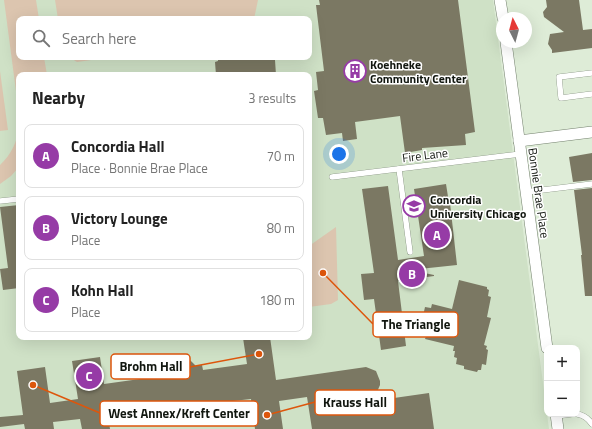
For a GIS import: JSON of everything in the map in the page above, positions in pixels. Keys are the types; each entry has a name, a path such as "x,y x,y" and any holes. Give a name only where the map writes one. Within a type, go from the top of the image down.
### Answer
{"street":[{"path":"500,0 502,12"},
{"name":"Bonnie Brae Place","path":"507,48 547,345"},
{"path":"519,141 592,132"},
{"path":"556,417 558,429"}],"lane":[{"path":"592,73 559,76 561,98 592,94"},
{"name":"Fire Lane","path":"332,177 521,154"},
{"path":"399,169 410,252"},
{"path":"526,192 592,184"},
{"path":"0,201 16,199"},
{"path":"580,414 588,418 592,424"}],"shaded area":[{"name":"Concordia University Chicago","path":"0,0 493,0 496,23 496,48 499,48 544,391 544,417 547,417 549,429 0,429"},
{"path":"4,0 36,0 39,16 16,16 16,60 44,60 46,72 16,72 16,91"},
{"path":"55,0 258,0 255,16 58,16"},
{"path":"74,60 91,60 77,62"},
{"path":"0,71 8,130 0,131"},
{"path":"16,140 16,170 0,184 0,165 13,148"},
{"path":"336,227 338,300 331,304 312,307 312,244"}],"building":[{"path":"319,0 458,0 475,132 465,134 466,145 422,148 422,150 405,153 400,116 355,122 357,139 343,141 342,133 326,135 323,118 318,118 314,91 318,90 316,72 324,71 316,5 320,5"},
{"path":"546,0 579,0 583,30 592,29 592,48 552,53 552,50 548,44 550,34 564,32 544,17 543,12 547,7"},
{"path":"275,60 276,72 216,72 215,62"},
{"path":"592,153 592,180 573,182 569,157"},
{"path":"446,184 450,203 457,265 410,270 434,276 398,281 406,346 381,350 374,299 364,300 361,274 374,273 362,189 388,186 398,260 424,256 414,189"},
{"path":"592,188 592,296 585,296 582,255 574,190"},
{"path":"16,205 16,288 3,290 0,269 8,268 0,207"},
{"path":"459,280 487,287 489,290 488,296 491,297 487,317 491,318 484,345 487,346 486,349 488,350 486,365 482,364 481,370 478,370 477,372 464,369 464,366 456,364 457,358 454,357 454,346 425,339 426,336 415,333 420,315 423,316 425,307 431,308 432,304 452,309"},
{"path":"243,340 270,340 276,380 366,367 376,371 380,381 380,385 373,401 429,393 434,429 312,429 307,397 279,401 283,429 255,429 251,399 224,402 225,413 137,425 136,413 108,416 110,429 82,429 80,419 53,422 54,429 25,429 24,424 0,427 0,417 23,415 17,371 45,367 50,403 78,399 72,361 100,357 104,384 147,378 147,374 152,373 159,360 165,356 174,354 184,356 196,366 202,365 203,370 247,364"}],"place":[{"name":"Koehneke Community Center","path":"355,71"},
{"name":"Concordia University Chicago","path":"414,206"},
{"name":"Concordia Hall","path":"437,235"},
{"name":"The Triangle","path":"323,273"},
{"name":"Victory Lounge","path":"412,274"},
{"name":"Brohm Hall","path":"259,354"},
{"name":"Kohn Hall","path":"89,376"},
{"name":"West Annex/Kreft Center","path":"33,385"},
{"name":"Krauss Hall","path":"267,415"}]}
